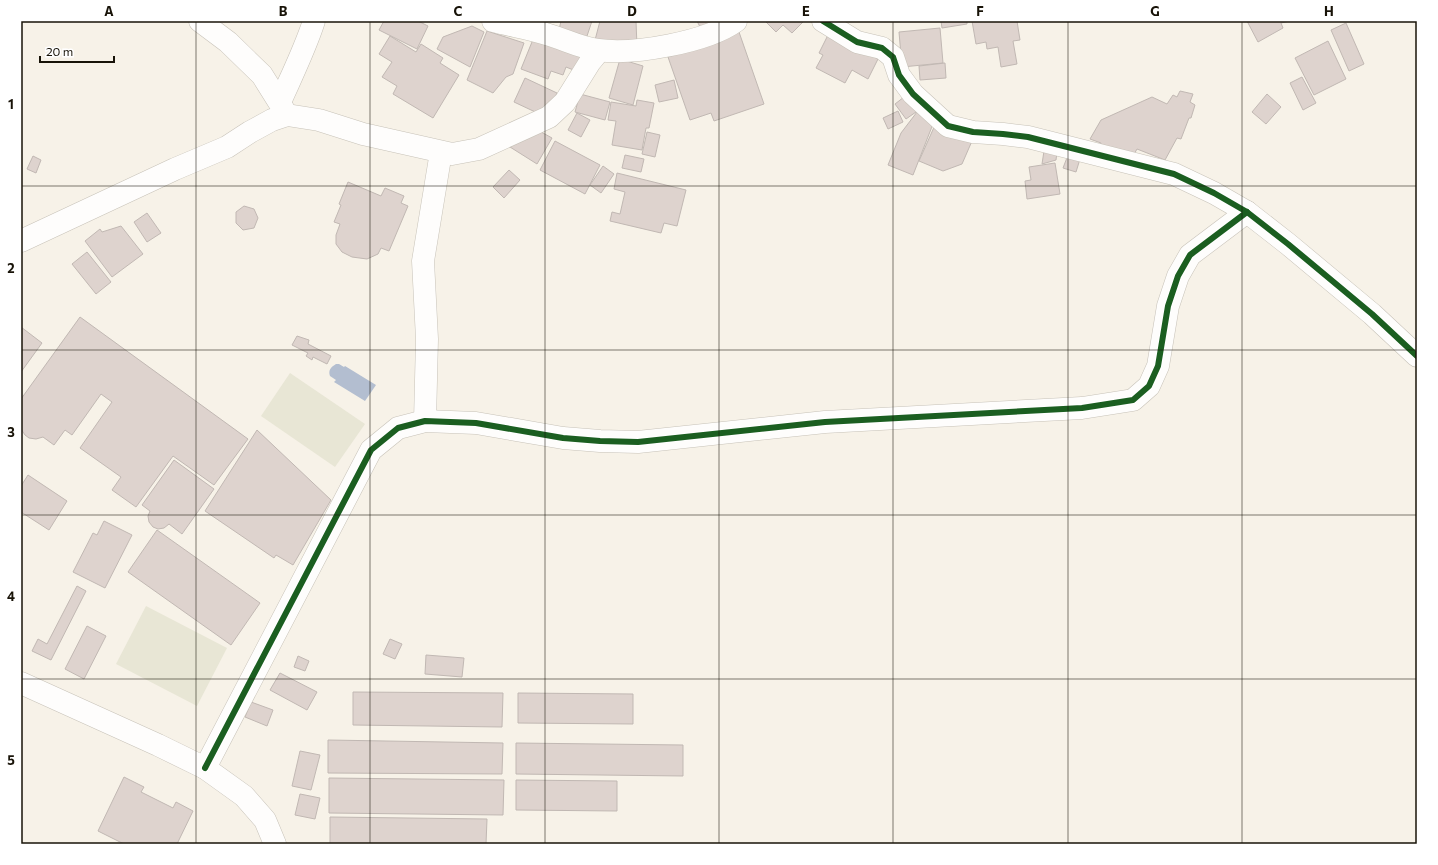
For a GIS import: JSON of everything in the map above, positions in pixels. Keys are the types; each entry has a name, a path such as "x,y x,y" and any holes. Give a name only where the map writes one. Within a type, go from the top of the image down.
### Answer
{"street":[{"path":"200,21 228,42 262,75 284,109 363,134 452,154 479,149 549,117 565,102 590,62 600,50"},
{"path":"21,241 175,169 227,147 272,120 284,109 314,21"},
{"path":"493,21 521,26 580,47 600,50 635,51 691,40 728,27 736,21"},
{"path":"823,21 857,42 882,48 893,58 899,75 913,94 948,126 973,132 1028,137 1174,174 1214,193 1247,212 1288,244 1372,314 1417,356"},
{"path":"425,421 427,339 423,261 441,152"},
{"path":"205,768 371,450 398,428 425,421 476,423 563,438 638,442 825,422 1082,408 1133,400 1149,386 1158,366 1168,306 1178,276 1190,255 1247,212"},
{"path":"21,683 205,768 244,796 265,820 275,844"}],"shaded area":[{"path":"290,373 365,424 335,467 261,416"},
{"path":"146,606 227,648 197,706 116,664"}],"water":[{"path":"336,364 345,366 376,385 365,401 334,382 336,380 330,376 329,372"}],"building":[{"path":"384,21 418,21 428,26 417,49 379,30"},
{"path":"561,21 592,21 586,39 559,30"},
{"path":"600,21 636,21 637,47 594,44"},
{"path":"697,21 721,21 701,29"},
{"path":"765,21 804,21 792,33 783,25 776,32"},
{"path":"941,21 967,21 967,24 942,28"},
{"path":"972,21 1017,21 1020,40 1013,41 1017,64 1001,67 998,47 987,49 986,42 976,44"},
{"path":"1247,21 1290,21 1281,23 1283,28 1258,42"},
{"path":"1346,23 1364,64 1349,71 1331,30"},
{"path":"472,26 484,32 470,67 437,49 443,37"},
{"path":"940,28 943,63 902,67 899,32"},
{"path":"487,31 524,43 513,74 506,77 493,93 467,80"},
{"path":"739,32 764,104 714,121 711,113 690,120 668,57"},
{"path":"829,33 878,59 868,79 852,70 845,83 816,68 823,55 819,53"},
{"path":"390,36 416,52 421,44 443,58 440,63 459,75 433,118 393,94 397,86 382,77 392,62 379,54"},
{"path":"534,37 582,55 576,71 566,67 563,75 551,71 548,79 521,69"},
{"path":"1328,41 1346,79 1314,95 1295,58"},
{"path":"620,59 643,66 633,105 609,98"},
{"path":"945,63 946,78 920,80 919,66"},
{"path":"1302,77 1316,103 1303,110 1290,83"},
{"path":"525,78 557,93 546,117 514,102"},
{"path":"674,80 678,98 659,102 655,85"},
{"path":"1180,91 1193,94 1190,102 1195,105 1191,118 1189,118 1181,139 1177,138 1165,160 1137,149 1133,156 1100,146 1101,143 1090,139 1101,120 1152,97 1167,104 1173,95 1177,97"},
{"path":"580,94 610,102 605,120 575,112"},
{"path":"1267,94 1281,107 1266,124 1252,112"},
{"path":"904,97 916,112 906,119 895,104"},
{"path":"637,100 654,103 649,128 646,128 642,150 612,145 616,121 608,120 611,102 636,106"},
{"path":"898,111 903,122 888,129 883,118"},
{"path":"917,112 933,124 913,175 888,165 901,133"},
{"path":"577,113 590,120 581,137 568,130"},
{"path":"935,125 972,141 962,164 943,171 919,161"},
{"path":"534,128 552,138 537,164 510,147"},
{"path":"647,132 660,135 655,157 642,154"},
{"path":"555,141 600,165 585,194 540,170"},
{"path":"1044,151 1057,152 1056,160 1042,164"},
{"path":"625,155 644,159 641,172 622,168"},
{"path":"1068,155 1080,159 1076,172 1063,168"},
{"path":"33,156 41,160 36,173 27,169"},
{"path":"1055,163 1060,194 1027,199 1025,181 1031,180 1029,167"},
{"path":"603,166 614,174 601,193 590,185"},
{"path":"509,170 520,180 504,198 493,187"},
{"path":"617,173 686,190 677,226 664,223 661,233 610,221 612,212 620,214 625,192 614,189"},
{"path":"348,182 381,196 385,188 404,196 401,203 408,206 389,251 381,248 378,254 367,259 352,257 342,252 336,244 336,235 340,224 334,222 341,205 339,204"},
{"path":"244,206 254,209 258,218 254,228 243,230 236,223 236,212"},
{"path":"147,213 161,233 147,242 134,222"},
{"path":"121,226 143,254 112,277 85,241 100,229 102,232"},
{"path":"87,252 111,282 96,294 72,264"},
{"path":"80,317 248,439 214,485 173,456 136,507 112,490 121,477 80,448 112,402 101,394 72,435 65,430 54,445 43,437 36,439 29,438 25,435 21,429 21,399"},
{"path":"21,327 42,343 21,372"},
{"path":"297,336 309,340 308,344 331,356 327,364 313,357 312,360 306,356 308,353 292,345"},
{"path":"257,430 331,500 293,565 276,555 274,558 205,511"},
{"path":"174,460 214,489 182,534 169,524 164,528 158,529 153,527 149,522 148,516 150,511 142,505"},
{"path":"28,475 67,501 49,530 21,512 21,486"},
{"path":"104,521 132,535 105,588 73,572 93,533 97,535"},
{"path":"157,530 260,603 231,645 128,572"},
{"path":"77,586 86,591 51,660 32,651 38,639 47,644"},
{"path":"87,626 106,636 84,679 65,669"},
{"path":"390,639 402,644 395,659 383,654"},
{"path":"426,655 464,658 462,677 425,674"},
{"path":"298,656 309,661 305,671 294,667"},
{"path":"280,673 317,692 307,710 270,690"},
{"path":"353,692 503,693 502,727 353,725"},
{"path":"518,693 633,694 633,724 518,723"},
{"path":"251,702 273,710 267,726 245,717"},
{"path":"328,740 503,743 502,774 328,773"},
{"path":"516,743 683,745 683,776 516,774"},
{"path":"300,751 320,755 311,790 292,786"},
{"path":"124,777 144,787 141,792 173,808 176,802 193,811 177,844 124,844 98,831"},
{"path":"329,778 504,780 503,815 329,813"},
{"path":"516,780 617,781 617,811 516,810"},
{"path":"300,794 320,798 315,819 295,815"},
{"path":"330,817 487,819 486,844 330,844"}],"cycle path":[{"path":"823,21 857,42 882,48 893,57 899,75 913,94 948,126 973,132 1028,137 1174,174 1214,193 1247,212 1288,244 1372,314 1417,356"},
{"path":"205,768 371,450 398,428 425,421 476,423 563,438 638,442 825,422 1082,408 1133,400 1149,386 1158,366 1168,306 1178,276 1190,255 1247,212"}]}
